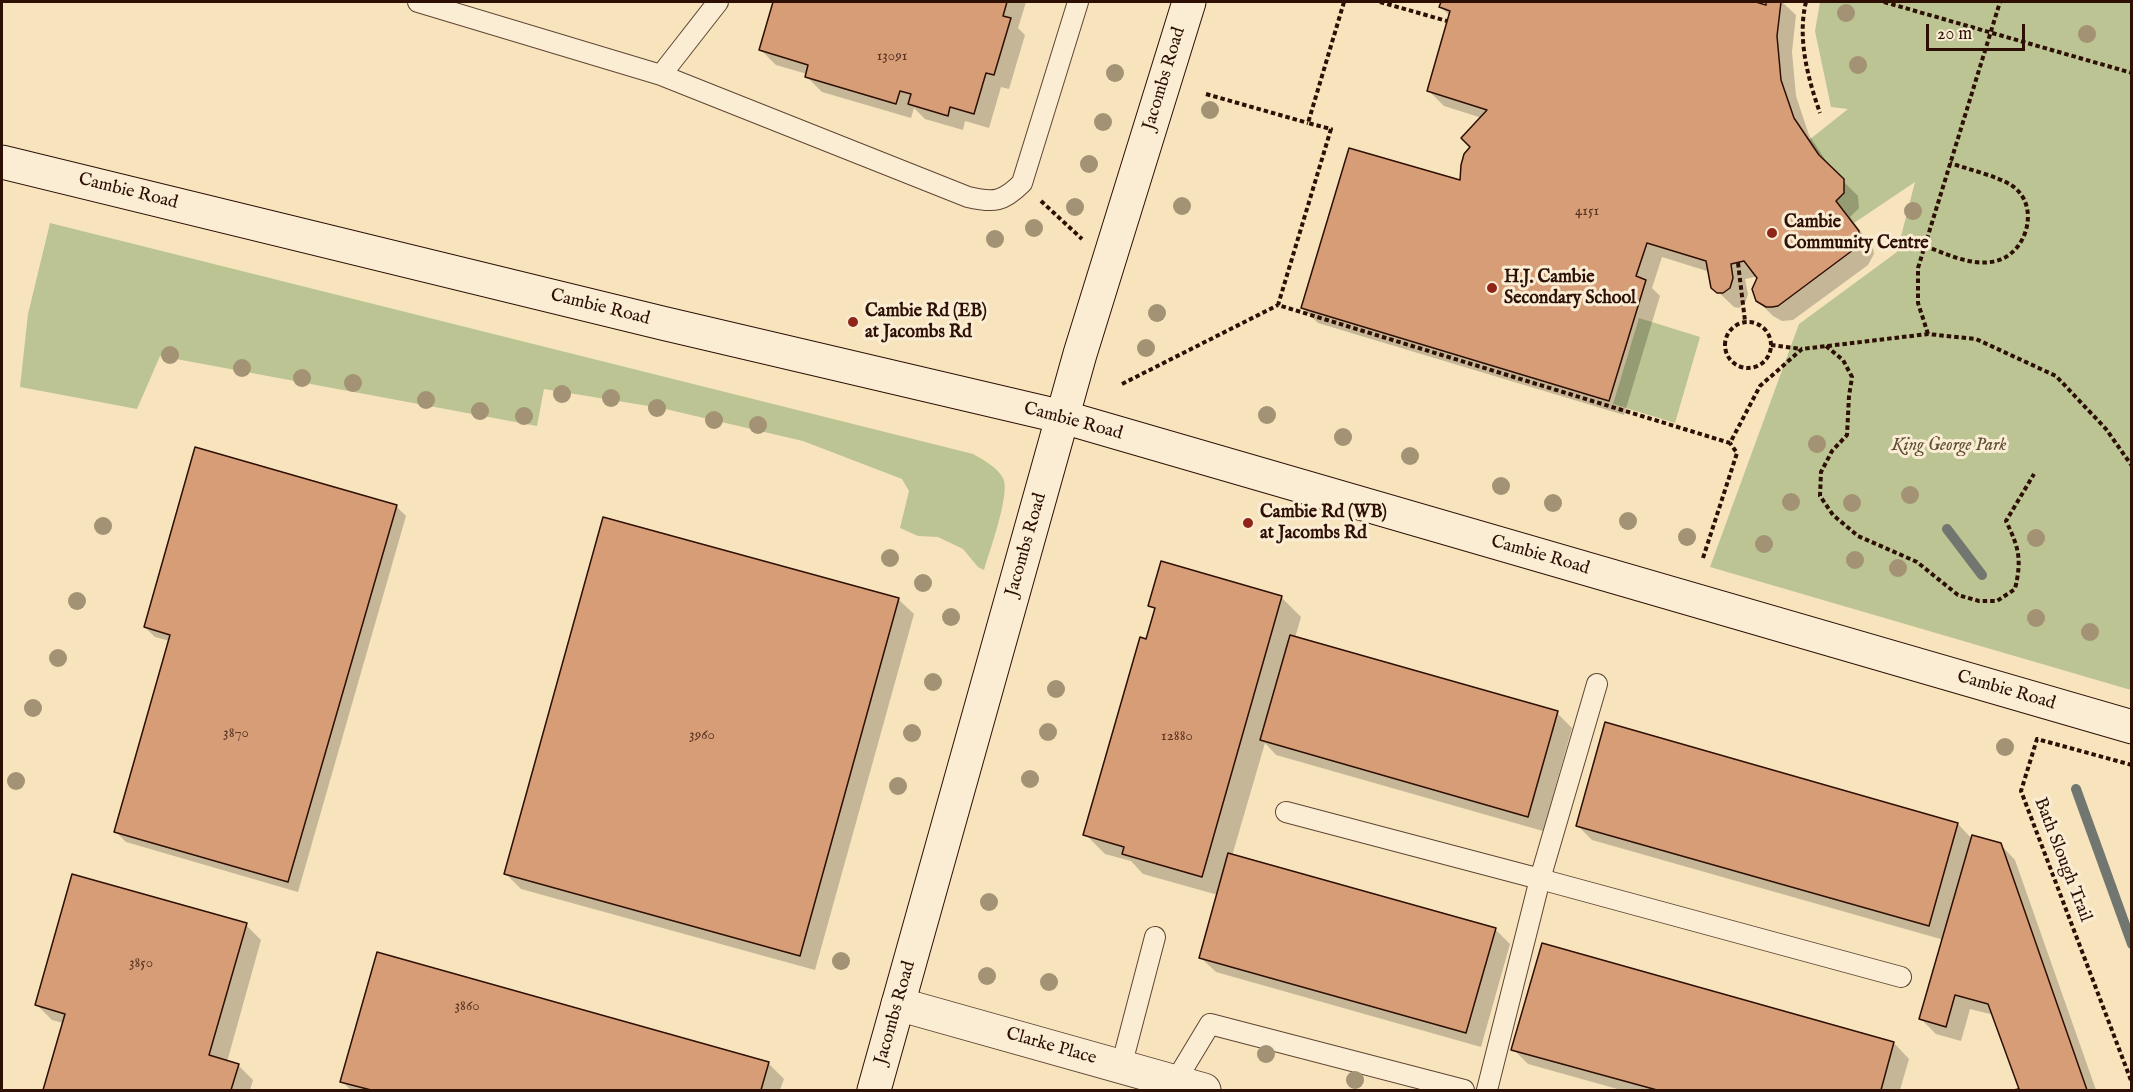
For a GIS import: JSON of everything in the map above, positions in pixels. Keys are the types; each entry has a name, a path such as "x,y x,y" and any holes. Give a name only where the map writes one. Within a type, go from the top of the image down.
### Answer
{"main road":[{"name":"Jacombs Road","path":"874,1090 1063,417 1189,2"},
{"name":"Cambie Road","path":"2,162 662,323 1063,417 2132,727"},
{"name":"Clarke Place","path":"898,1004 1121,1067 1184,1088"}],"lane":[{"path":"418,2 661,75 968,197 990,202 1009,196 1022,183 1078,2"},
{"path":"661,75 718,2"},
{"path":"1487,1090 1540,879 1597,684"},
{"path":"1286,812 1901,977"},
{"path":"1121,1067 1155,937"},
{"path":"1184,1088 1210,1024 1464,1090"}],"path":[{"path":"1308,123 1344,2"},
{"path":"1380,2 1447,21"},
{"path":"1806,2 1803,14 1807,71 1820,113"},
{"path":"1884,2 2132,73"},
{"path":"1929,334 1918,303 1918,268 2000,2"},
{"path":"1206,94 1331,129 1278,305"},
{"path":"1925,246 1955,257 1982,263 2007,258 2017,250 2023,240 2028,214 2020,193 2010,184 1950,164"},
{"path":"1022,183 1082,240"},
{"path":"1738,262 1745,321"},
{"path":"1122,384 1278,305 1730,443 1737,453 1703,558"},
{"path":"1745,321 1752,322 1766,330 1771,345 1766,360 1752,368 1730,360 1724,347 1727,333 1738,323 1745,321"},
{"path":"1771,345 1803,349 1929,334 1976,339 2056,376 2106,429 2132,466"},
{"path":"1826,346 1844,360 1852,377 1847,435 1832,451 1821,472 1820,496 1833,515 1858,536 1917,562 1958,595 1979,601 1997,602 2015,589 2020,567 2016,542 2006,521 2034,474"},
{"path":"1730,443 1760,386 1803,349"},
{"name":"Bath Slough Trail","path":"2132,765 2037,739 2021,791 2132,1083"}],"green space":[{"name":"King George Park","path":"1820,2 2131,2 2131,690 1710,567 1799,324 1897,252 1915,182 1854,223 1836,201 1844,193 1844,181 1819,155 1809,140 1848,109 1831,107 1815,31"},
{"path":"50,223 973,454 997,470 1005,486 1002,509 984,570 978,567 963,549 938,537 918,536 900,528 909,491 902,479 803,441 661,408 544,389 537,426 160,356 137,409 20,387 28,314"},
{"path":"1639,318 1700,337 1675,423 1613,404"}],"building":[{"path":"773,2 1007,2 1003,16 1011,18 994,75 986,73 974,114 950,107 948,116 908,104 911,94 900,91 896,104 805,77 808,65 759,50"},
{"name":"H.J. Cambie Secondary School","path":"1441,2 1756,2 1766,5 1766,2 1781,2 1777,36 1781,80 1794,118 1819,155 1844,179 1844,193 1836,201 1859,231 1857,245 1778,306 1766,307 1756,301 1752,289 1757,278 1744,261 1731,264 1733,278 1730,288 1723,293 1717,293 1711,288 1706,261 1647,243 1636,276 1646,280 1609,401 1301,308 1349,148 1460,180 1464,154 1470,147 1461,138 1487,110 1427,91 1450,11 1439,7"},
{"path":"195,447 397,505 288,882 114,832 170,635 144,627"},
{"path":"603,517 899,598 800,956 504,874"},
{"path":"1161,561 1282,596 1202,877 1122,854 1124,847 1083,835 1140,637 1146,639 1155,608 1148,606"},
{"path":"1290,635 1558,711 1528,817 1260,740"},
{"path":"1605,722 1958,823 1929,926 1576,826"},
{"path":"1972,835 2001,843 2087,1090 2013,1090 2019,1089 1988,1004 1955,995 1946,1027 1919,1019"},
{"path":"1228,853 1496,928 1466,1033 1199,958"},
{"path":"72,874 247,923 209,1055 239,1064 231,1090 43,1090 65,1014 35,1005"},
{"path":"1542,943 1894,1042 1881,1090 1657,1090 1511,1050"},
{"path":"377,952 769,1062 761,1090 371,1090 340,1082"}],"waterway":[{"path":"1947,529 1982,575"},
{"path":"2076,789 2132,944"}],"place":[{"name":"Cambie Community Centre","path":"1772,233"},
{"name":"H.J. Cambie Secondary School","path":"1492,288"},
{"name":"Cambie Rd (EB) at Jacombs Rd","path":"853,322"},
{"name":"Cambie Rd (WB) at Jacombs Rd","path":"1248,523"}]}
